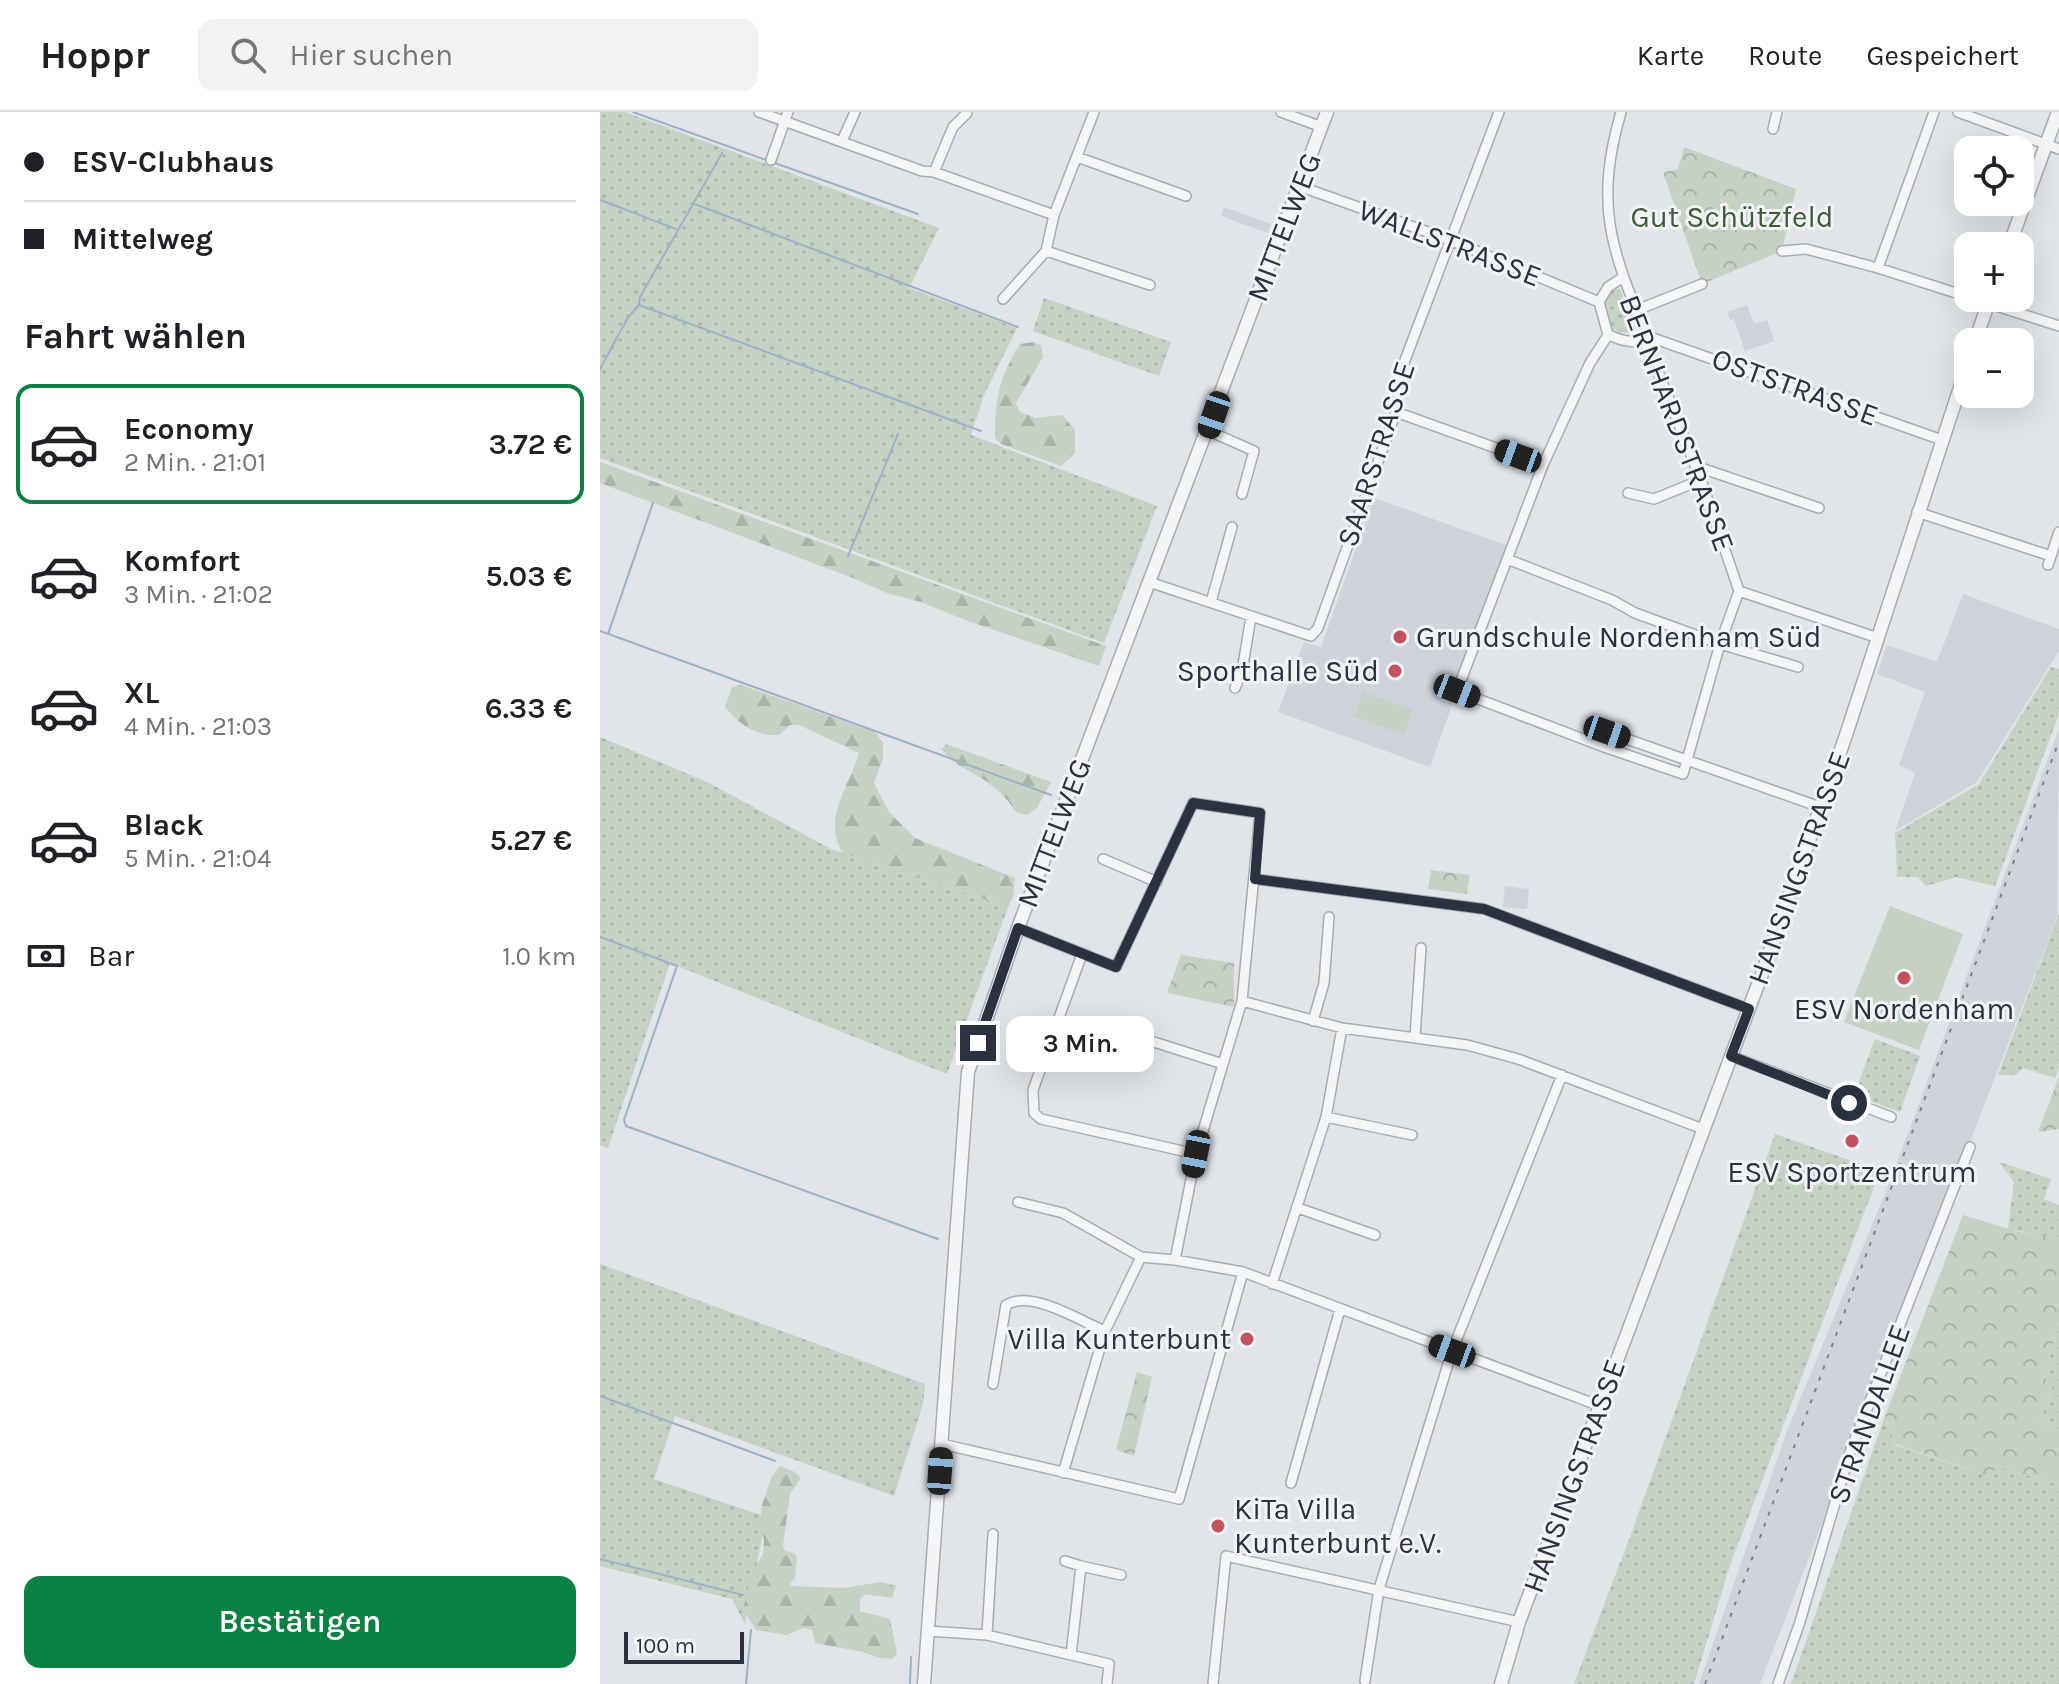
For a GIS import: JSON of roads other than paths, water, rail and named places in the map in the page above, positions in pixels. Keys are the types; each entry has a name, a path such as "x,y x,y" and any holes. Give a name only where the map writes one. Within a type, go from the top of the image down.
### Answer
{"street":[{"path":"759,112 786,117 922,171 934,172 1054,215"},
{"path":"842,141 855,112"},
{"path":"1003,299 1046,251 1054,215 1094,112"},
{"path":"1281,112 1322,127"},
{"name":"MITTELWEG","path":"924,1684 968,1072 1018,928 1209,431 1327,112"},
{"name":"SAARSTRASSE","path":"1149,582 1311,636 1318,628 1396,412 1402,368 1499,112"},
{"name":"BERNHARDSTRASSE","path":"1621,112 1614,137 1606,197 1610,236 1622,278 1701,480 1739,591 1878,638"},
{"path":"1773,129 1777,112"},
{"path":"1878,268 1934,112"},
{"path":"1958,112 2052,146"},
{"path":"2015,232 2052,146 2058,112"},
{"path":"934,172 953,127 967,113"},
{"path":"771,160 786,117"},
{"path":"1077,157 1186,196"},
{"name":"WALLSTRASSE","path":"1299,186 1450,240 1599,302"},
{"path":"1782,251 1806,249 1954,291"},
{"path":"1046,251 1150,285"},
{"path":"1622,278 1608,287 1599,302 1608,335 1590,363 1543,465 1457,691 1683,774 1720,644 1739,591"},
{"path":"1637,310 1702,284"},
{"path":"2020,312 2059,326"},
{"name":"OSTSTRASSE","path":"1608,335 1622,340 1647,340 1942,440"},
{"name":"HANSINGSTRASSE","path":"1501,1684 1519,1622 1749,1009 1878,638 1954,404"},
{"path":"1396,412 1543,465"},
{"path":"1209,431 1254,451 1242,494"},
{"path":"1695,466 1819,508"},
{"path":"1628,493 1654,499 1701,480"},
{"path":"1917,512 2049,561 2059,532"},
{"path":"1211,602 1232,527"},
{"path":"1507,559 1612,600 1635,613 1720,644 1798,667"},
{"path":"1235,688 1242,671 1251,617"},
{"path":"1604,747 1607,732 1820,807"},
{"path":"1018,928 1116,967 1193,803 1260,813 1242,1001 1196,1154 1175,1260"},
{"path":"1103,859 1157,882"},
{"path":"1255,879 1484,909 1749,1009"},
{"path":"1313,1021 1324,983 1329,917"},
{"path":"1415,1037 1421,948"},
{"path":"1082,954 1033,1090 1034,1113 1041,1119 1196,1154"},
{"path":"1242,1001 1342,1028 1467,1045 1518,1059 1703,1129"},
{"path":"1272,1284 1326,1117 1342,1028"},
{"path":"1154,1042 1223,1064"},
{"path":"1731,1056 1891,1117"},
{"path":"1365,1681 1379,1589 1452,1351 1562,1075"},
{"path":"1326,1117 1412,1135"},
{"name":"STRANDALLEE","path":"1778,1684 1799,1625 1850,1452 1970,1147"},
{"path":"1018,1202 1063,1213 1141,1257 1243,1272 1600,1406"},
{"path":"1298,1208 1375,1235"},
{"path":"1063,1473 1105,1331 1141,1257"},
{"path":"942,1444 1179,1499 1243,1272"},
{"path":"993,1384 1006,1305 1011,1302 1033,1300 1105,1331"},
{"path":"1291,1483 1340,1309"},
{"path":"987,1635 993,1534"},
{"path":"1213,1684 1226,1556 1519,1622"},
{"path":"1065,1561 1121,1575"},
{"path":"1071,1655 1081,1566"},
{"path":"928,1631 987,1635 1109,1664 1107,1684"}],"waterway":[{"path":"633,112 766,160"},
{"path":"600,369 627,319 639,305 640,297 722,153"},
{"path":"772,162 918,214"},
{"path":"600,200 676,229"},
{"path":"692,203 1018,327"},
{"path":"639,305 981,431"},
{"path":"848,556 898,434"},
{"path":"608,634 653,503"},
{"path":"600,631 1051,795"},
{"path":"600,937 677,966 624,1120 626,1126 938,1239"},
{"path":"600,1396 775,1461"},
{"path":"600,1559 743,1595"},
{"path":"746,1684 751,1630"},
{"path":"910,1684 911,1657"}],"railway":[{"path":"1705,1684 2059,741"}],"place":[{"name":"Grundschule Nordenham Süd","path":"1400,637"},
{"name":"Sporthalle Süd","path":"1395,671"},
{"name":"ESV Nordenham","path":"1904,978"},
{"name":"ESV Sportzentrum","path":"1852,1141"},
{"name":"Villa Kunterbunt","path":"1247,1339"},
{"name":"KiTa Villa Kunterbunt e.V.","path":"1218,1526"}],"park label":[{"name":"Gut Schützfeld","path":"1732,217"}]}
